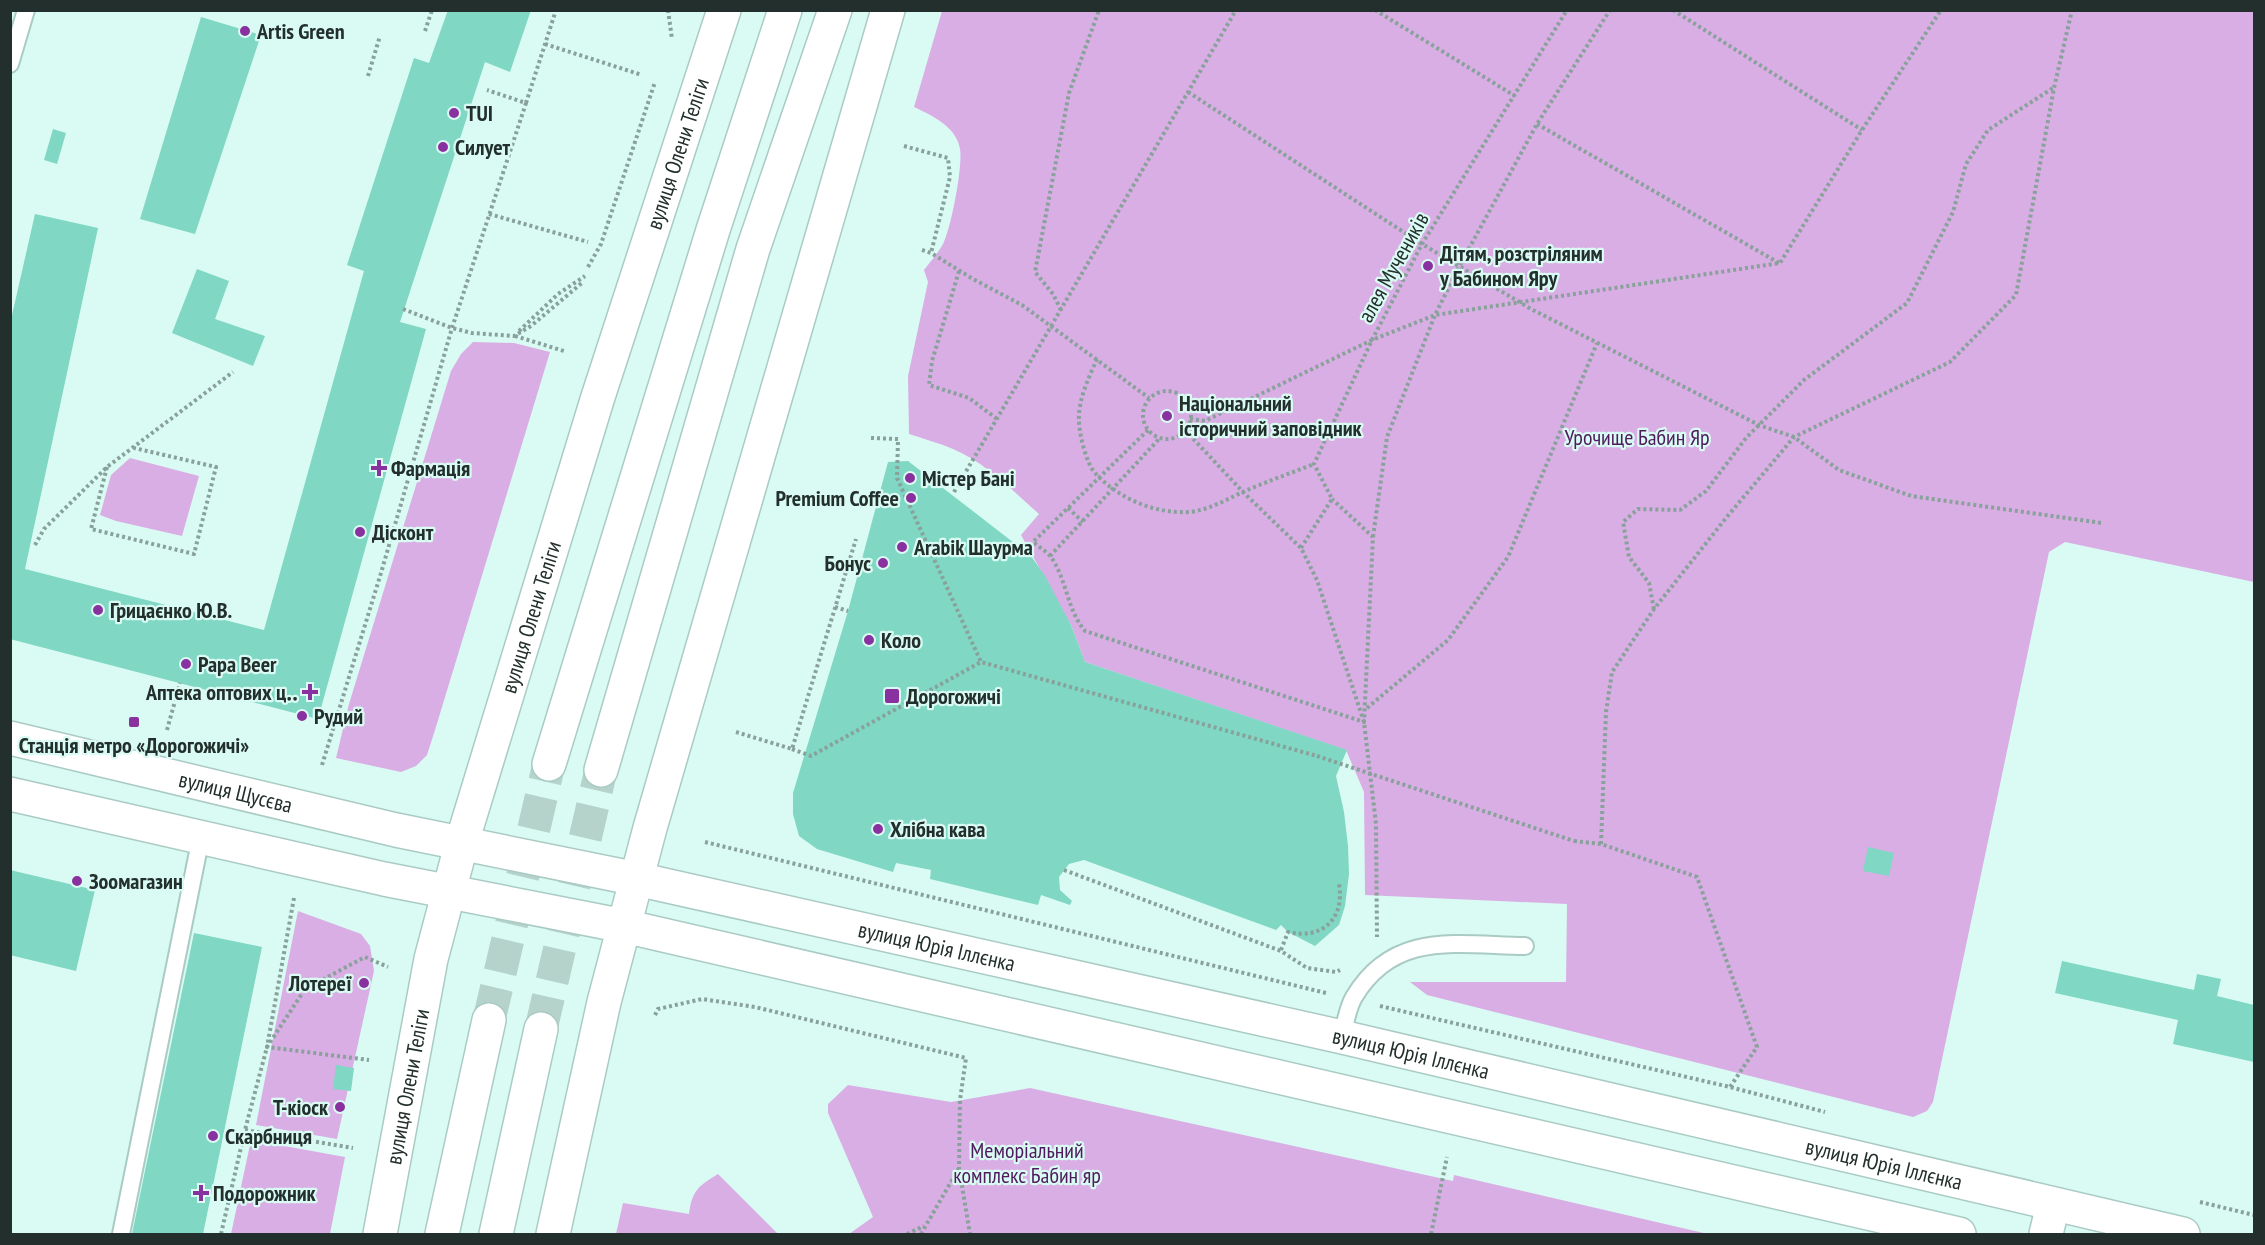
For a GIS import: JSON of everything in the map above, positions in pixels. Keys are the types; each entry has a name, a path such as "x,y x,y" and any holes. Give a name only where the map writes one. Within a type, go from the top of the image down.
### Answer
{"main road":[{"name":"вулиця Олени Теліги","path":"380,1234 431,959 462,842 597,400 724,10"},
{"path":"549,764 713,230 785,10"},
{"path":"601,770 753,249 835,10"},
{"path":"553,1234 604,1002 663,783 888,10"},
{"name":"вулиця Щусєва","path":"10,738 396,830 637,879"},
{"path":"10,794 384,879 624,926 1959,1234"},
{"name":"вулиця Юрія Іллєнка","path":"637,879 1342,1037 2050,1220 2183,1234"},
{"path":"442,1234 489,1020"},
{"path":"496,1234 541,1029"}],"lane":[{"path":"10,64 26,10"},
{"path":"121,1234 201,837"},
{"path":"1342,1037 1353,999 1371,974 1393,956 1429,945 1525,946"}],"path":[{"path":"425,31 432,10"},
{"path":"322,765 381,573 452,328 556,10"},
{"path":"668,10 672,39"},
{"path":"1061,310 1053,294 1035,272 1069,93 1099,10"},
{"path":"954,492 1236,10"},
{"path":"1375,10 1515,96"},
{"name":"алея Мучеників","path":"1314,464 1372,340 1422,244 1567,10"},
{"path":"1364,722 1373,537 1387,437 1435,315 1460,265 1537,124 1610,10"},
{"path":"1673,10 1862,130"},
{"path":"1190,419 1205,421 1372,340 1435,315 1780,263 1862,130 1941,10"},
{"path":"1601,844 1606,712 1612,672 1654,609 1794,437 1950,362 2016,295 2054,88 2072,10"},
{"path":"368,76 380,36"},
{"path":"545,44 642,75"},
{"path":"588,267 601,244 655,82"},
{"path":"1654,609 1649,583 1629,557 1623,522 1638,509 1680,510 1706,491 1746,438 1804,380 1907,303 1953,212 1966,164 1988,130 2054,88"},
{"path":"487,90 526,103"},
{"path":"1188,92 1422,244 1520,302 1759,425 1794,437 1839,470 1911,496 2102,523"},
{"path":"1537,124 1780,263"},
{"path":"904,146 948,158 950,177 931,253"},
{"path":"489,214 588,242"},
{"path":"921,250 931,253 1022,305 1149,398"},
{"path":"959,271 941,326 932,361 929,385 969,398 997,419"},
{"path":"514,336 558,294 585,276"},
{"path":"514,336 531,326 583,282"},
{"path":"403,309 452,328 472,333 514,336 564,351"},
{"path":"1366,709 1448,640 1508,557 1597,343"},
{"path":"1097,359 1086,384 1078,419 1083,446 1093,472 1114,489 1133,501 1157,509 1190,512 1216,505 1314,464 1332,499 1373,537"},
{"path":"35,545 44,529 107,466 233,372"},
{"path":"1162,391 1177,393 1188,404 1190,419 1185,430 1174,438 1160,438 1148,430 1142,418 1149,398 1162,391"},
{"path":"1148,430 1033,542 1050,556 1062,577 1077,621 1085,631 1364,722"},
{"path":"1185,430 1243,492 1301,548 1317,580 1364,722 1376,824 1377,943"},
{"path":"871,438 898,439 897,478 981,662"},
{"path":"1050,556 1160,438"},
{"path":"107,466 91,529 194,554 216,467 134,448"},
{"path":"1301,548 1332,499"},
{"path":"1068,508 1083,522"},
{"path":"792,749 856,539"},
{"path":"835,607 848,611"},
{"path":"736,732 811,756 981,662 1317,756 1574,841 1601,844 1697,877 1757,1047 1730,1087"},
{"path":"167,730 180,683"},
{"path":"705,842 1353,999 1730,1087 1833,1114"},
{"path":"1064,870 1281,951 1307,968 1336,972 1344,969"},
{"path":"1281,951 1288,932 1300,935 1312,934 1333,920 1339,909 1341,897 1339,884"},
{"path":"221,1234 267,1047 294,898"},
{"path":"267,1047 305,989 365,957 388,967"},
{"path":"655,1015 658,1009 702,999 754,1008 966,1058 960,1100 959,1168 970,1234"},
{"path":"267,1047 369,1060"},
{"path":"245,1130 354,1148"},
{"path":"1431,1234 1447,1156"},
{"path":"921,1234 959,1168"},
{"path":"2198,1202 2254,1215"},
{"path":"907,1234 924,1226"}],"green space":[{"name":"Урочище Бабин Яр","path":"942,11 2254,11 2254,582 2065,542 2049,552 1933,1102 1927,1111 1913,1117 1427,995 1410,982 1566,982 1567,904 1365,895 1364,792 1346,750 1085,662 1071,625 1021,535 1039,514 999,478 977,462 953,449 909,434 908,376 928,282 924,270 946,236 956,197 960,169 960,149 954,134 942,123 914,107"},
{"path":"473,342 514,343 550,352 427,755 416,766 401,772 336,758 349,704 451,371 461,354"},
{"path":"130,458 199,476 182,536 116,521 100,515 111,475"},
{"path":"298,911 361,934 370,946 374,971 337,1139 256,1125"},
{"name":"Меморіальний комплекс Бабин яр","path":"848,1085 951,1102 1030,1088 1453,1181 1454,1175 1708,1234 849,1234 873,1217 828,1113 828,1104"},
{"path":"251,1140 345,1157 330,1234 231,1234"},
{"path":"718,1174 778,1234 616,1234 623,1203 689,1214 694,1194 705,1182"}],"building":[{"path":"448,10 531,10 510,72 485,62 400,322 426,329 318,719 10,639 10,324 35,214 98,228 25,569 264,630 364,271 347,265 414,58 429,63"},
{"path":"201,17 261,35 195,234 140,219"},
{"path":"53,129 66,133 57,164 44,160"},
{"path":"197,269 229,281 215,319 265,336 253,366 172,333"},
{"name":"Дорогожичі","path":"908,461 1031,556 1045,576 1071,625 1085,662 1347,750 1336,776 1344,812 1349,874 1345,906 1339,925 1315,946 1288,932 1281,925 1276,930 1084,860 1069,864 1059,877 1060,890 1072,901 1070,905 1041,895 1038,905 930,879 931,870 896,863 893,872 817,849 799,836 793,814 793,793 848,611 888,462"},
{"path":"1868,847 1894,853 1889,876 1863,871"},
{"path":"10,870 95,890 76,971 10,955"},
{"path":"194,933 262,947 203,1234 132,1234"},
{"path":"2062,961 2194,990 2197,974 2221,979 2217,996 2254,1005 2254,1062 2173,1044 2178,1020 2055,993"},
{"path":"336,1065 354,1068 351,1091 333,1089"}],"tunnel":[{"path":"489,1020 549,764"},
{"path":"541,1029 601,770"}],"place":[{"name":"Artis Green","path":"245,31"},
{"name":"TUI","path":"454,113"},
{"name":"Силует","path":"443,147"},
{"name":"Дітям, розстріляним у Бабином Яру","path":"1428,266"},
{"name":"Національний історичний заповідник","path":"1167,416"},
{"name":"Фармація","path":"379,468"},
{"name":"Містер Бані","path":"910,478"},
{"name":"Premium Coffee","path":"911,498"},
{"name":"Дісконт","path":"360,532"},
{"name":"Arabik Шаурма","path":"902,547"},
{"name":"Бонус","path":"883,563"},
{"name":"Грицаєнко Ю.В.","path":"98,610"},
{"name":"Коло","path":"869,640"},
{"name":"Papa Beer","path":"186,664"},
{"name":"Аптека оптових ц‥","path":"310,692"},
{"name":"Дорогожичі","path":"892,696"},
{"name":"Рудий","path":"302,716"},
{"name":"Станція метро «Дорогожичі»","path":"134,722"},
{"name":"Хлібна кава","path":"878,829"},
{"name":"Зоомагазин","path":"77,881"},
{"name":"Лотереї","path":"364,983"},
{"name":"Т-кіоск","path":"340,1107"},
{"name":"Скарбниця","path":"213,1136"},
{"name":"Подорожник","path":"201,1193"}]}
